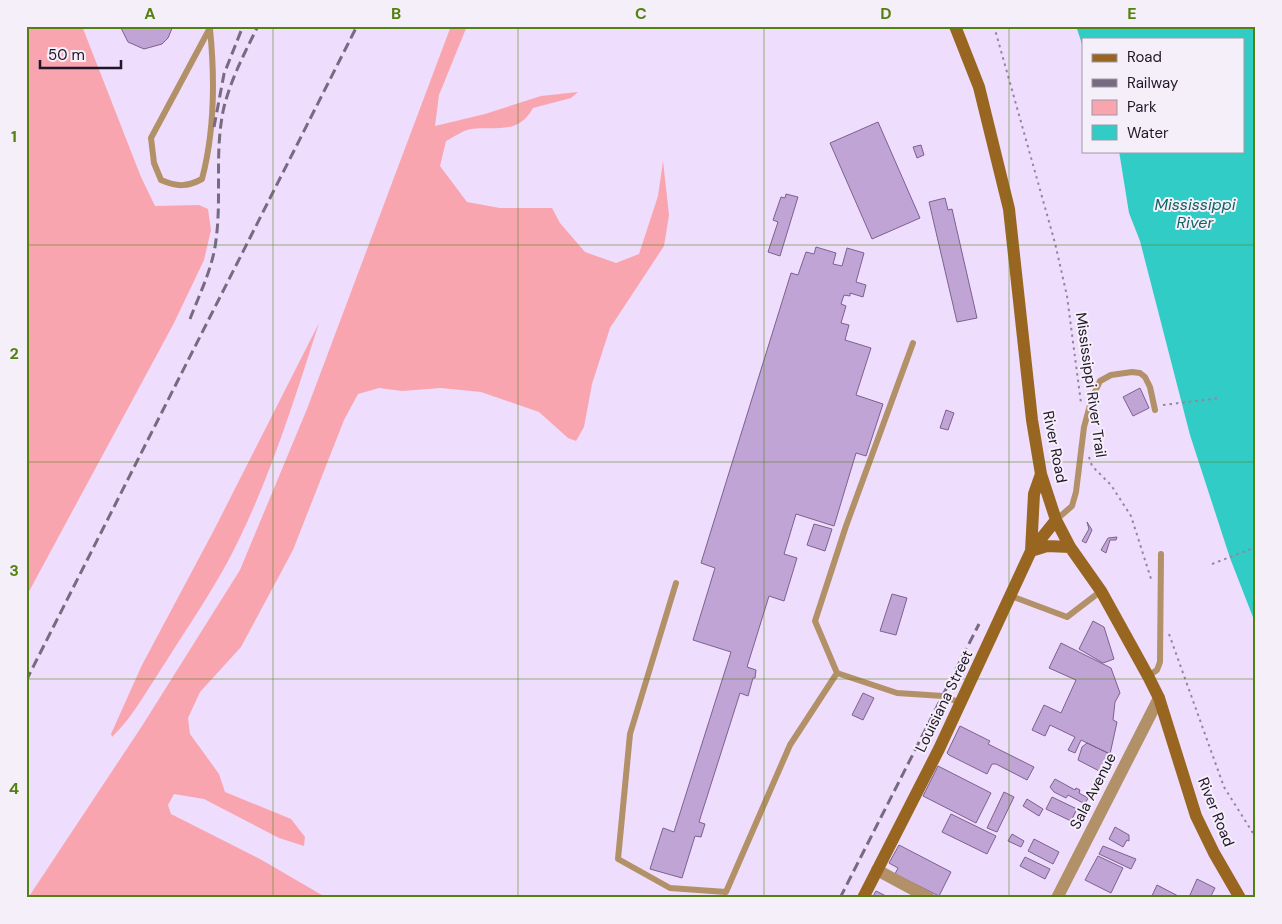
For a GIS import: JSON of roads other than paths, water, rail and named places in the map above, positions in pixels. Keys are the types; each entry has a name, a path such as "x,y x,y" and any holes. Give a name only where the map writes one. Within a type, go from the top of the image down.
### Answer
{"main road":[{"name":"River Road","path":"955,26 979,87 1010,209 1032,420 1041,474 1056,520 1070,547 1101,591 1148,676 1158,698 1196,816 1236,896"},
{"path":"1041,474 1034,494 1031,551 1047,546 1070,547"},
{"name":"Louisiana Street","path":"863,898 961,703 1031,551 1056,520"}],"street":[{"name":"Sala Avenue","path":"1061,896 1158,698"},
{"path":"877,870 929,898"}],"lane":[{"path":"210,28 214,72 208,156 202,179 188,186 172,185 162,180 154,162 151,138 210,28"},
{"path":"913,343 846,526 815,621 837,672 897,692 943,696 961,703"},
{"path":"1056,520 1072,506 1076,492 1084,428 1092,398 1100,381 1111,375 1132,372 1140,373 1145,377 1150,387 1155,410"},
{"path":"1148,676 1157,670 1160,662 1161,554"},
{"path":"676,584 630,734 618,859 670,888 726,892 790,745 837,672"},
{"path":"1011,596 1067,618 1101,591"}],"water":[{"name":"Mississippi River","path":"1076,26 1256,26 1256,625 1230,558 1190,435 1140,241 1129,213 1119,152 1244,152 1244,38 1082,38 1082,44"}],"railway":[{"path":"214,127 224,74 243,26"},
{"path":"190,319 206,280 214,250 218,223 219,140 224,107 234,76 258,26"},
{"path":"26,681 357,26"},
{"path":"840,898 979,624"}]}
